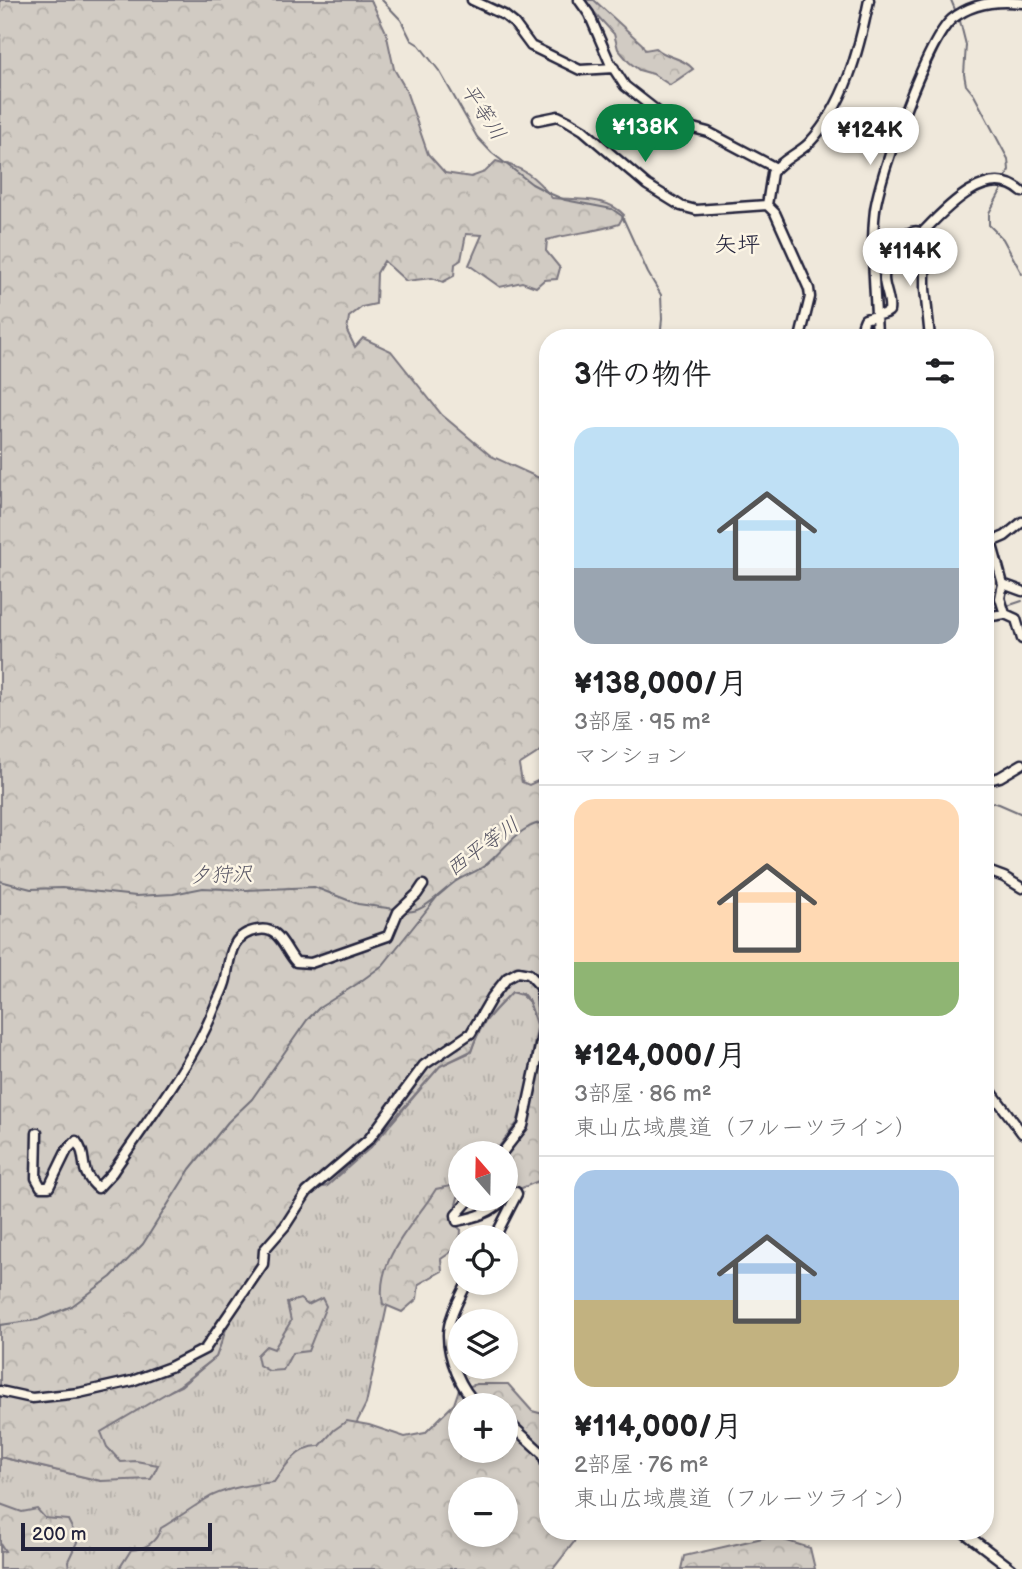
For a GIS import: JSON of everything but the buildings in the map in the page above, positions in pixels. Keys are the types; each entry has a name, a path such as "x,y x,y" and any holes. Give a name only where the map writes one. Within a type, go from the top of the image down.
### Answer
{"street":[{"path":"472,0 504,15 514,23 531,46 580,70 614,68"},
{"path":"579,0 589,14 625,86 671,122 708,132 776,168"},
{"path":"767,205 772,173 810,142 838,101 862,39 869,0"},
{"path":"877,329 874,232 879,186 927,60 951,20 963,11 992,1 1022,3"},
{"path":"538,120 558,116 583,130 647,185 681,206 696,210 767,205 775,213 809,289 802,329"},
{"path":"922,233 962,196 976,188 1005,183 1014,185 1022,192"},
{"path":"864,329 865,319 888,311 890,305 884,280 885,271 899,242 910,231 916,230 922,233 925,244 925,289 929,329"},
{"path":"994,541 1005,536 1022,522"},
{"path":"994,552 1003,584 1004,609 1016,619 1022,639"},
{"path":"1003,584 1022,591"},
{"path":"994,613 1004,609"},
{"path":"994,779 1022,764"},
{"path":"994,873 1022,888"},
{"path":"37,1133 36,1178 41,1186 48,1187 67,1150 76,1141 83,1150 83,1169 88,1180 98,1188 112,1173 201,1037 226,980 228,957 239,938 249,932 266,929 277,933 296,962 311,963 388,936 398,912 423,885"},
{"path":"0,1391 32,1398 79,1394 132,1381 170,1367 205,1349 263,1264 264,1250 285,1226 307,1192 369,1139 424,1065 471,1034 492,997 507,978 518,972 529,974 539,985"},
{"path":"511,1141 523,1126 539,1051"},
{"path":"994,1095 1022,1133"},
{"path":"460,1211 456,1215 457,1221 489,1211"},
{"path":"463,1295 448,1334 456,1370 468,1393"},
{"path":"518,1431 539,1450"},
{"path":"974,1540 1012,1569"}],"green space":[{"path":"0,0 371,0 386,32 394,69 405,88 428,154 445,173 471,177 485,172 496,161 514,166 528,174 552,198 600,202 624,215 619,224 547,240 546,251 560,268 557,279 544,280 536,287 522,282 500,287 469,265 482,235 466,234 461,260 455,264 454,276 443,282 432,278 406,281 384,261 377,273 376,304 362,307 349,317 347,331 355,347 363,338 391,351 442,415 491,456 539,478 539,752 519,765 522,782 529,785 539,780 539,1181 518,1188 518,1141 503,1141 517,1123 531,1075 538,1028 529,1001 523,994 512,992 492,1012 471,1051 440,1066 371,1145 327,1186 310,1189 266,1251 231,1315 216,1357 180,1385 101,1432 107,1447 121,1462 136,1461 158,1465 151,1479 101,1481 0,1457"},
{"path":"583,0 594,0 642,44 645,50 656,48 693,69 670,85 653,74 639,70 618,49 614,34"},
{"path":"512,992 522,995 529,1002 537,1028 520,1126 509,1141 448,1141 448,1206 410,1236 389,1297 366,1404 357,1422 258,1508 204,1569 0,1569 0,1457 101,1481 92,1430 181,1386 216,1357 231,1315 267,1251 310,1190 327,1186 371,1147 440,1066 471,1052 483,1025"},
{"path":"448,1186 448,1211 454,1211 452,1221 456,1225 448,1225 448,1254 441,1259 442,1271 419,1284 417,1299 402,1312 383,1304 385,1272 398,1243 436,1189"},
{"path":"322,1298 326,1306 308,1351 292,1353 283,1370 269,1371 259,1365 257,1355 266,1346 274,1349 291,1321 287,1303 300,1299 308,1305"},
{"path":"477,1384 508,1384 516,1393 458,1393 459,1389"},
{"path":"518,1395 532,1411 539,1413 539,1540 575,1540 553,1569 119,1569 131,1550 149,1544 161,1528 215,1495 240,1487 274,1482 299,1453 320,1446 334,1430 347,1421 405,1437 425,1433 448,1410 448,1463 518,1463"},
{"path":"0,1504 22,1512 37,1509 45,1518 68,1520 78,1540 68,1561 69,1569 0,1569 0,1552 5,1551 0,1543"},
{"path":"754,1540 784,1540 810,1548 815,1569 681,1569 684,1556"}],"waterway":[{"name":"平等川","path":"382,0 401,20 411,40 419,45 440,72 477,137 492,153 532,184 551,194 565,200 612,209 622,216 661,295 661,329"},
{"path":"951,0 956,12"},
{"path":"959,17 966,45 966,85 1008,159 1009,170 1005,180"},
{"path":"1004,185 989,213 989,225 1003,239 1022,274"},
{"name":"平等川","path":"1007,606 1022,601"},
{"name":"平等川","path":"994,607 998,607"},
{"name":"西平等川","path":"994,803 1022,814"},
{"name":"西平等川","path":"404,911 425,905 458,880 484,866 522,831 539,823"},
{"name":"夕狩沢","path":"0,881 31,889 62,888 136,896 173,894 203,888 246,890 314,887 358,904 395,909"},
{"path":"0,1325 37,1320 72,1306 111,1277 143,1244 190,1169 228,1122 252,1099 307,1020 319,1008 383,965 437,897"}],"district":[{"name":"矢坪","path":"737,245"}]}
